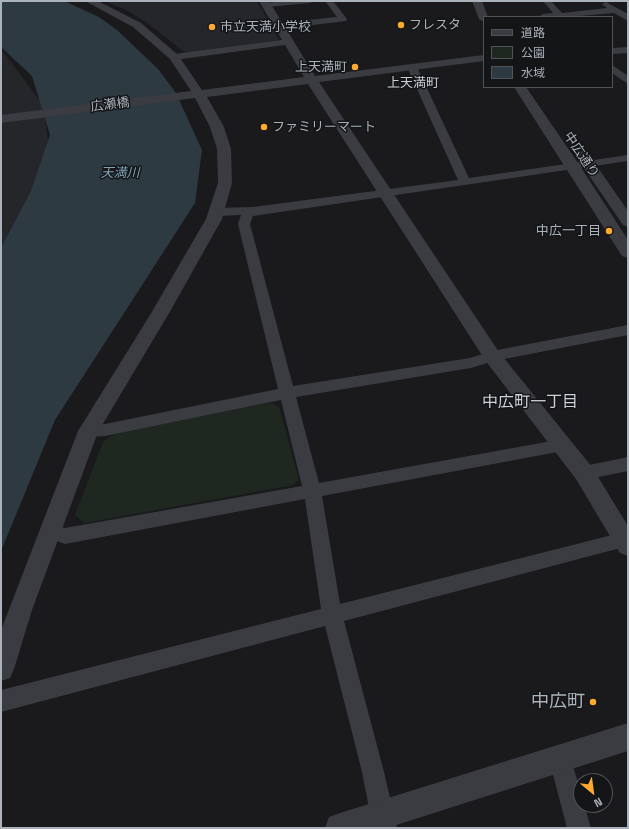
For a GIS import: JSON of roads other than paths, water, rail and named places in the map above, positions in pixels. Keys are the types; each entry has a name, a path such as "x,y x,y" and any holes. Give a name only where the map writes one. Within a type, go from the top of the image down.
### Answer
{"street":[{"path":"90,1 137,25 174,57 199,94 217,127 224,149 224,184 231,217 286,393 312,492 332,614 383,821"},
{"path":"265,3 310,1"},
{"path":"280,26 343,19 329,1"},
{"path":"477,1 483,16"},
{"path":"547,1 561,16 614,10"},
{"path":"602,1 628,18"},
{"path":"1,701 332,614 626,543 584,473 492,356 313,80 265,3"},
{"path":"174,57 289,42"},
{"path":"613,51 628,50"},
{"name":"広瀬橋","path":"1,119 483,58"},
{"path":"412,67 465,182"},
{"path":"613,69 628,81"},
{"path":"521,88 580,165 628,253"},
{"name":"中広通り","path":"536,88 580,165 628,222"},
{"path":"1,669 20,610 51,532 88,431 159,315 231,217 628,158"},
{"path":"88,431 105,430 286,393 471,363 492,356 628,330"},
{"path":"51,532 65,536 563,445"},
{"path":"584,473 628,464"},
{"path":"340,828 383,821 560,759 628,737"},
{"path":"560,759 579,828"}],"water":[{"name":"天満川","path":"1,1 64,1 99,17 117,30 158,69 176,93 202,150 195,203 55,420 1,551 1,248 31,191 50,135 32,76 1,47"}],"place":[{"name":"フレスタ","path":"401,25"},
{"name":"市立天満小学校","path":"212,27"},
{"name":"上天満町","path":"355,67"},
{"name":"ファミリーマート","path":"264,127"},
{"name":"中広一丁目","path":"609,231"},
{"name":"中広町","path":"593,702"}],"district":[{"name":"上天満町","path":"413,83"},
{"name":"中広町一丁目","path":"530,403"}]}
